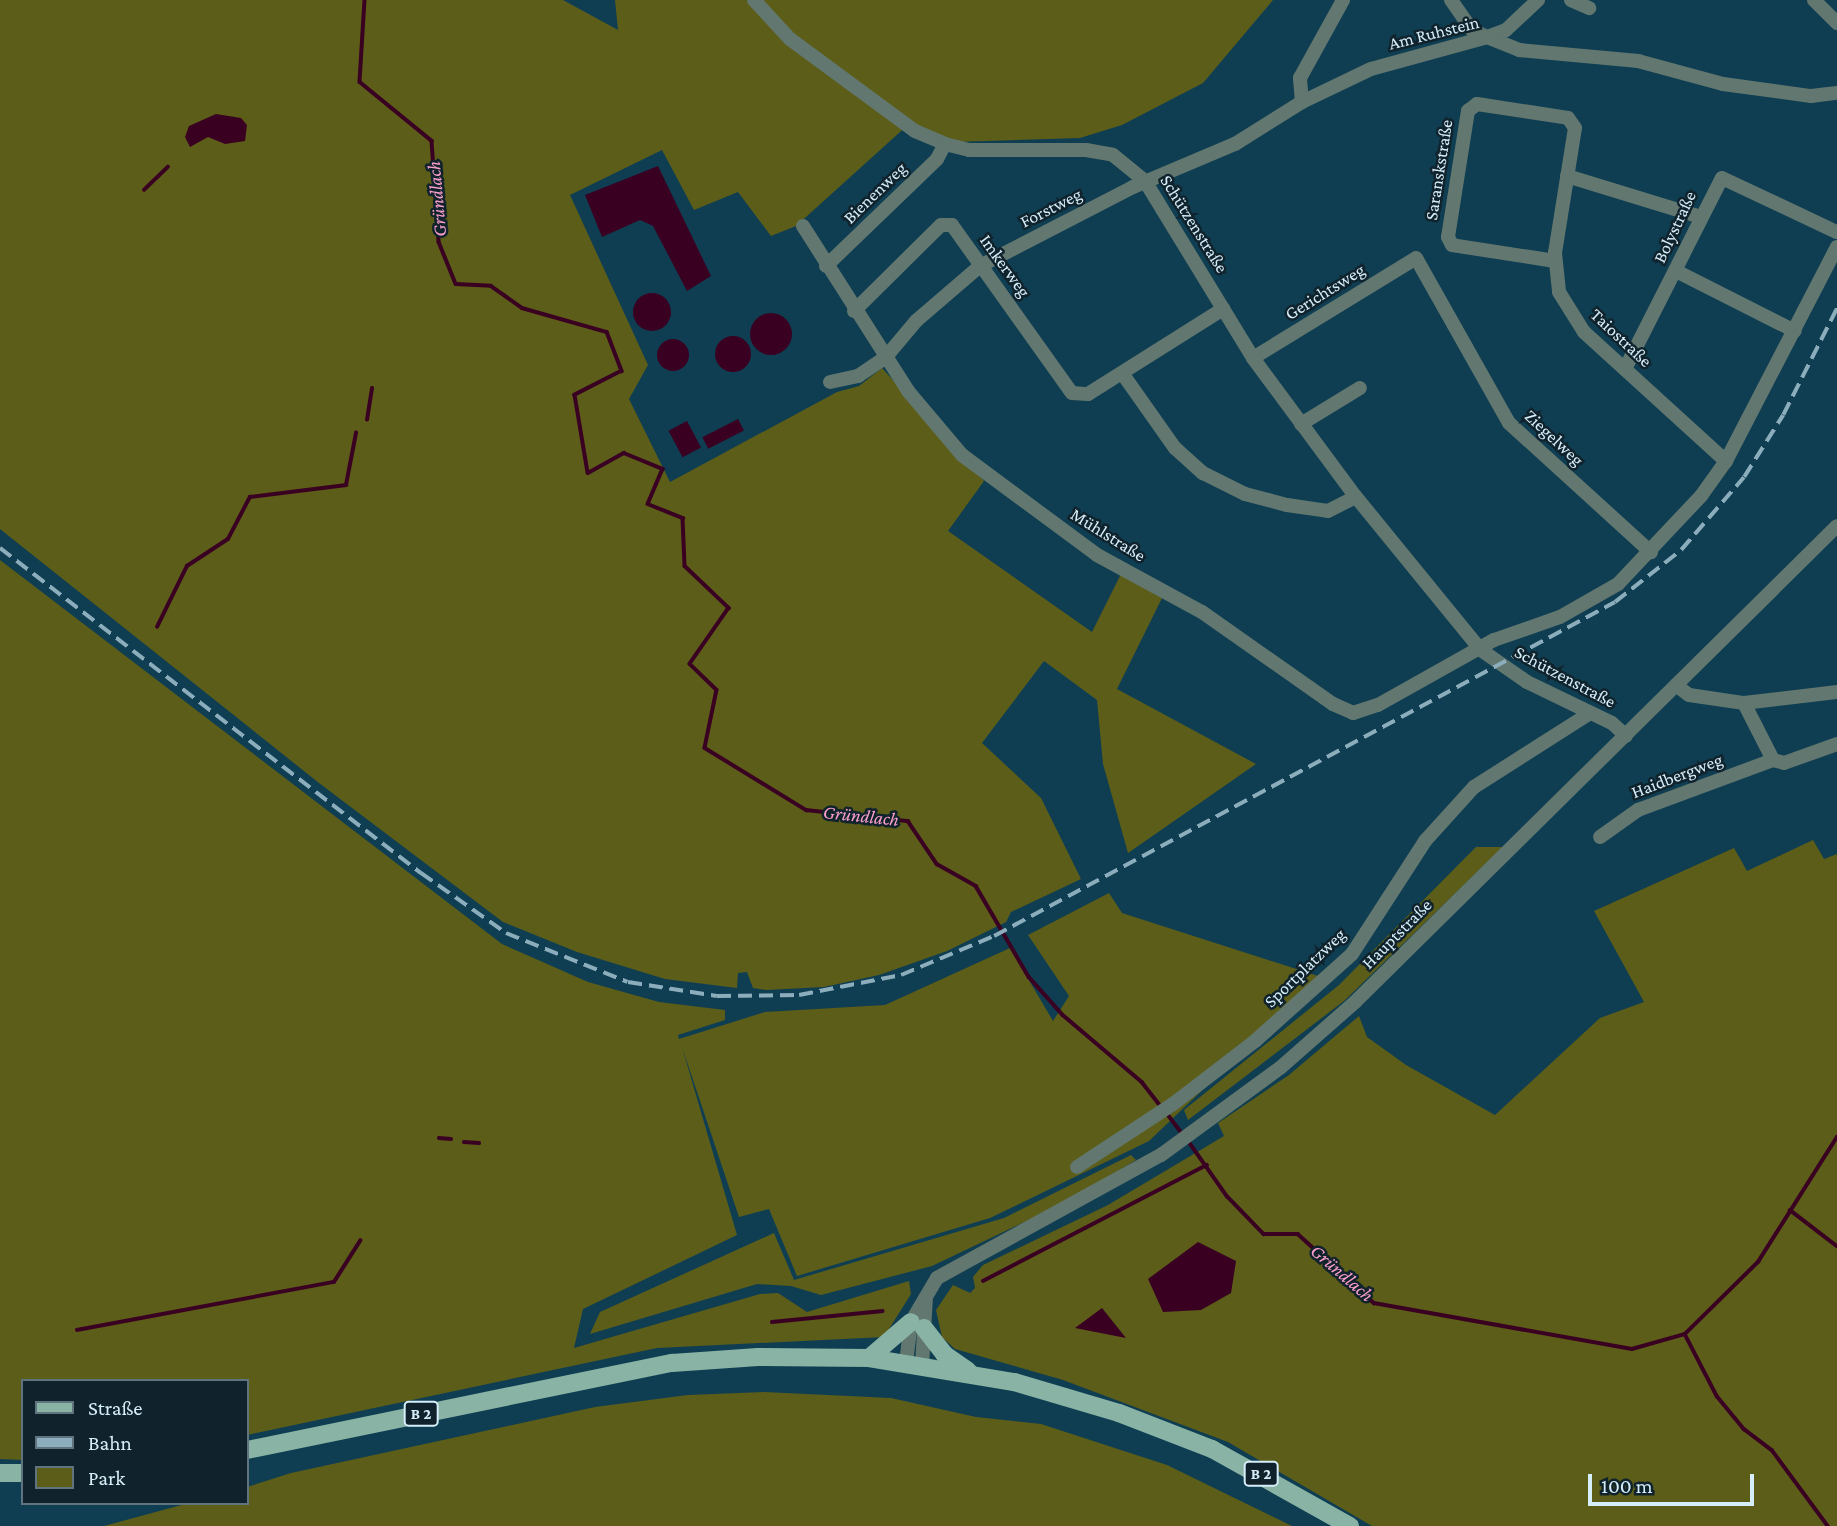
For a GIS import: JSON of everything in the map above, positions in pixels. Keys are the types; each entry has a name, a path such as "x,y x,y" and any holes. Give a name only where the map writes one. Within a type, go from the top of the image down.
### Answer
{"main road":[{"path":"869,1358 917,1325 944,1354 979,1375"},
{"name":"B 2","path":"248,1450 673,1363 758,1357 869,1358 1014,1382 1119,1413 1212,1449 1350,1526"},
{"path":"0,1473 21,1473"}],"street":[{"name":"Schützenstraße","path":"754,0 790,40 915,131 944,144 968,150 1054,148 1113,155 1145,181 1253,358 1356,497 1481,650 1527,682 1590,713 1626,736"},
{"path":"1302,102 1300,78 1343,0"},
{"path":"1451,0 1471,29 1487,37 1506,30 1538,0"},
{"path":"1571,0 1589,8"},
{"path":"1814,0 1837,23"},
{"name":"Am Ruhstein","path":"1145,181 1236,145 1302,102 1371,69 1487,37 1518,50 1638,61 1723,84 1811,96 1837,93"},
{"name":"Saranskstraße","path":"1555,261 1452,246 1448,237 1468,111 1477,104 1568,118 1575,128"},
{"name":"Taiostraße","path":"1575,128 1555,261 1559,292 1574,320 1726,461"},
{"name":"Bienenweg","path":"826,266 937,159 944,144"},
{"path":"1567,176 1701,218"},
{"name":"Bolystraße","path":"1625,369 1722,178 1837,232"},
{"name":"Forstweg","path":"830,382 858,376 886,358 916,321 980,266 1145,181"},
{"name":"Imkerweg","path":"854,311 941,225 952,225 1072,393 1088,394 1223,309"},
{"name":"Mühlstraße","path":"803,226 886,358 962,455 1097,555 1202,612 1342,710 1365,711 1481,650 1494,639 1572,611 1618,584 1651,552 1726,461 1837,247"},
{"name":"Gerichtsweg","path":"1253,358 1416,258"},
{"name":"Ziegelweg","path":"1416,258 1509,423 1651,552"},
{"path":"1676,271 1795,331"},
{"path":"1122,373 1175,448 1203,473 1245,494 1287,505 1328,510 1356,497"},
{"path":"1301,424 1360,388"},
{"name":"Hauptstraße","path":"914,1365 917,1325 926,1294 937,1278 952,1266 1091,1197 1161,1155 1280,1068 1355,1002 1837,526"},
{"path":"1676,685 1689,695 1744,703 1837,692"},
{"path":"1744,703 1773,760"},
{"name":"Sportplatzweg","path":"1077,1167 1173,1104 1255,1041 1352,954 1425,841 1474,787 1590,713"},
{"name":"Haidbergweg","path":"1600,837 1638,810 1773,760 1784,763 1837,744"}],"green space":[{"path":"0,0 563,0 618,30 615,0 1273,0 1203,83 1122,125 1080,138 953,142 910,123 796,226 771,236 738,192 694,210 662,150 570,195 648,365 629,399 670,482 837,392 859,386 882,368 984,481 948,531 1092,632 1121,574 1162,598 1117,689 1256,764 1128,853 1103,764 1097,700 1044,661 982,743 1041,798 1081,879 1011,912 1006,922 947,951 879,975 824,987 766,990 753,988 747,972 738,973 737,988 665,979 577,952 503,922 319,783 0,529"},
{"path":"0,560 502,944 588,982 659,1002 725,1010 725,1020 678,1035 679,1039 765,1012 885,1005 1010,948 1053,1021 1069,996 1028,935 1109,893 1122,913 1321,977 1149,1141 990,1218 797,1276 769,1209 739,1217 682,1047 737,1235 583,1309 574,1348 760,1294 778,1293 807,1312 909,1281 911,1294 884,1337 657,1348 248,1435 248,1379 21,1379 21,1460 0,1459"},
{"path":"1813,840 1824,859 1837,854 1837,1526 1372,1526 1228,1442 1063,1380 955,1349 942,1337 936,1310 953,1285 970,1293 975,1288 973,1277 983,1265 1108,1205 1224,1136 1218,1123 1289,1075 1359,1016 1367,1037 1406,1065 1495,1115 1600,1018 1644,1002 1594,911 1734,848 1747,871"},
{"path":"1476,847 1503,847 1344,1001 1188,1120 1184,1110 1339,985"},
{"path":"1131,1155 1136,1160 1066,1202 932,1266 821,1295 791,1286 757,1284 590,1334 600,1312 774,1233 794,1280 1004,1218"},
{"path":"764,1392 891,1398 976,1417 1041,1424 1167,1465 1292,1526 104,1526 182,1505 248,1505 248,1487 291,1473 595,1407 688,1395"}],"shaded area":[{"path":"216,114 241,118 247,125 245,141 225,144 208,137 190,147 185,137 189,126"},
{"path":"658,166 711,276 687,291 653,226 640,220 602,237 585,195"},
{"path":"652,293 665,299 671,312 665,325 652,331 639,325 633,312 639,299"},
{"path":"771,313 786,319 792,334 786,349 771,355 756,349 750,334 756,319"},
{"path":"733,336 746,341 751,354 746,367 733,372 720,367 715,354 720,341"},
{"path":"673,339 684,344 689,355 684,366 673,371 662,366 657,355 662,344"},
{"path":"738,419 744,431 708,449 702,437"},
{"path":"687,421 701,447 683,457 668,431"},
{"path":"1198,1242 1236,1261 1231,1293 1201,1310 1163,1312 1148,1279"},
{"path":"1102,1308 1126,1338 1075,1328"}],"waterway":[{"name":"Gründlach","path":"365,0 360,82 432,141 439,242 456,284 491,286 522,308 607,332 622,371 575,395 588,473 624,453 663,469 648,504 683,518 685,566 729,608 690,664 717,690 705,748 806,810 908,821 937,864 976,886 1029,977 1063,1015 1142,1082 1161,1106"},
{"path":"144,190 168,167"},
{"path":"367,420 372,388"},
{"path":"157,627 187,566 228,539 250,497 346,485 356,433"},
{"name":"Gründlach","path":"1166,1112 1182,1133"},
{"name":"Gründlach","path":"1187,1139 1227,1196 1264,1234 1298,1234 1374,1303 1632,1349 1685,1334 1758,1262 1837,1137"},
{"path":"439,1138 451,1139"},
{"path":"464,1142 479,1143"},
{"path":"983,1281 1207,1165"},
{"path":"1790,1210 1837,1246"},
{"path":"77,1330 334,1282 360,1241"},
{"path":"772,1322 882,1311"},
{"path":"1685,1334 1717,1396 1744,1429 1772,1450 1828,1526"}],"railway":[{"path":"0,548 421,873 506,933 628,982 717,996 799,995 901,975 994,936 1615,602 1681,550 1744,477 1783,415 1837,308"}]}
